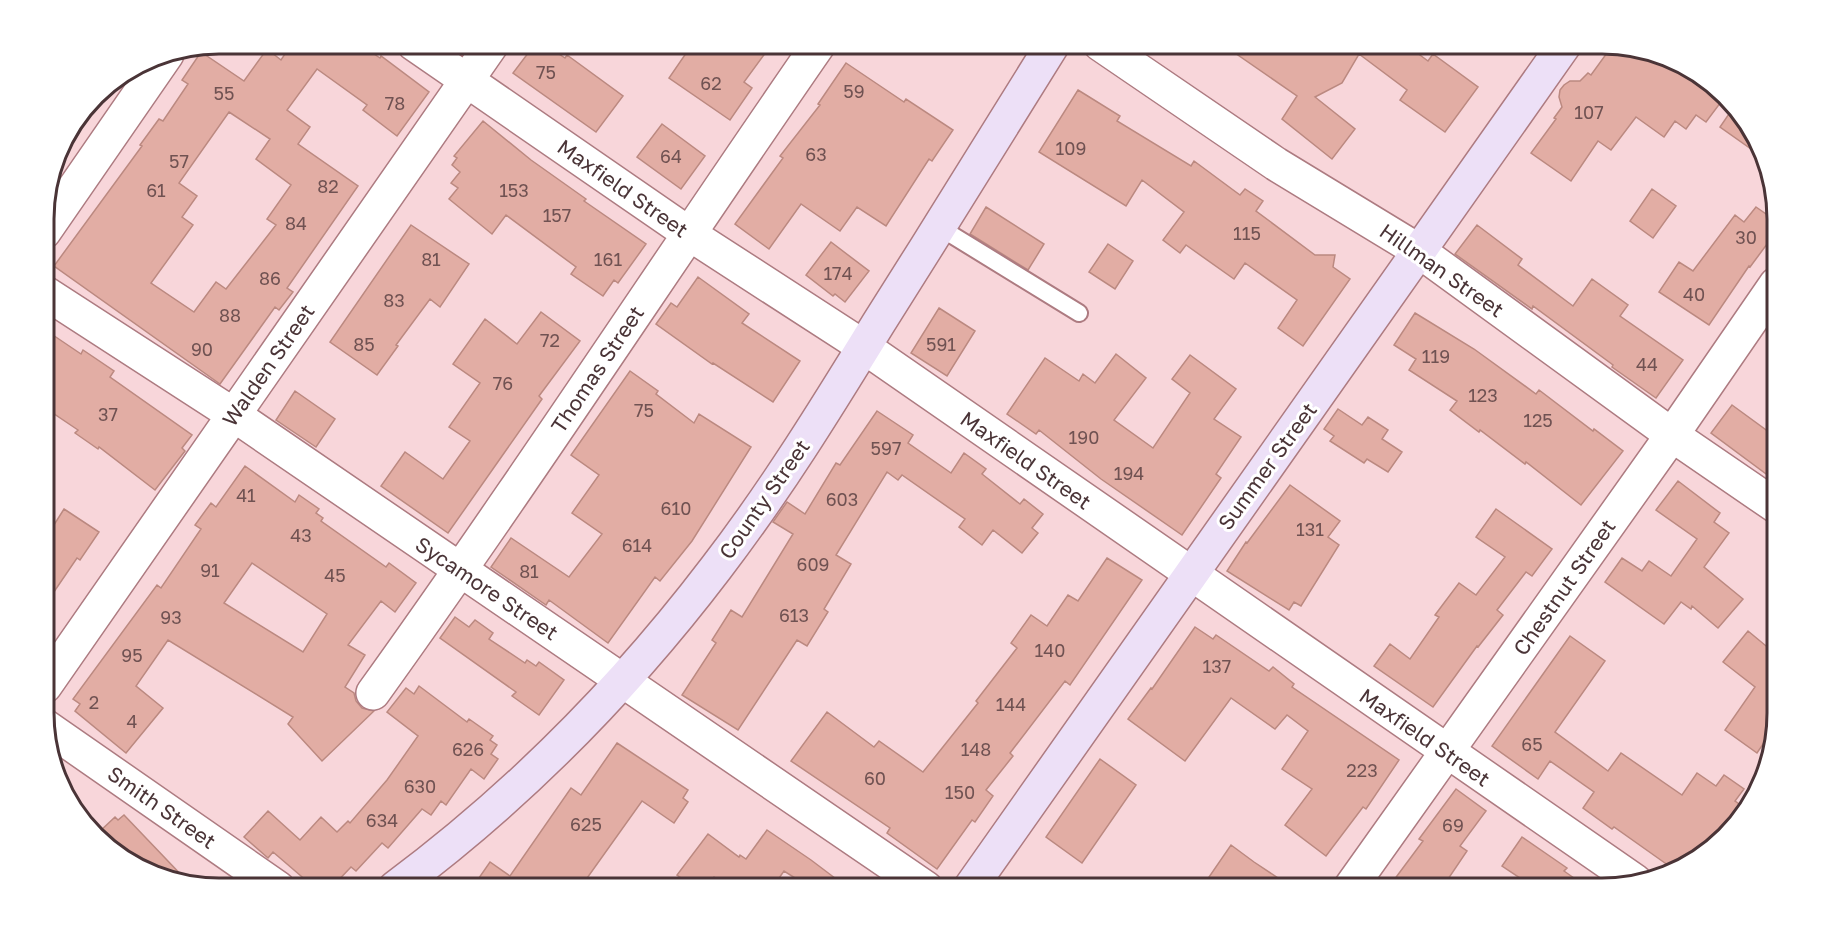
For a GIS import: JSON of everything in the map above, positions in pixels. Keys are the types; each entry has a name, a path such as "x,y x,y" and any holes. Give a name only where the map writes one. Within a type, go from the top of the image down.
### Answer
{"main road":[{"name":"County Street","path":"408,878 454,842 552,755 623,680 715,570 758,512 1047,54"},
{"name":"Summer Street","path":"977,878 1557,54"}],"street":[{"name":"Maxfield Street","path":"428,54 688,233 864,347 1628,876"},
{"name":"Walden Street","path":"54,673 485,54"},
{"name":"Thomas Street","path":"373,693 460,571 812,54"},
{"name":"Hillman Street","path":"1115,54 1276,164 1419,251 1672,435 1767,500"},
{"path":"54,218 159,66"},
{"name":"Chestnut Street","path":"1357,878 1672,435 1767,297"},
{"name":"Sycamore Street","path":"54,298 234,415 911,878"},
{"name":"Smith Street","path":"55,733 264,878"}],"lane":[{"path":"939,227 1079,313"}],"building":[{"path":"205,54 244,81 263,54 273,54 281,60 285,54 374,54 380,58 381,56 429,92 397,136 363,110 367,105 317,69 287,110 310,127 298,144 358,186 287,288 293,292 279,310 275,307 220,384 54,266 142,146 140,145 159,119 163,121 188,84 182,80 199,55","holes":["229,112 270,139 256,159 291,185 267,219 276,225 226,289 216,282 194,312 151,283 193,225 182,217 197,196 179,183"]},
{"path":"527,54 559,54 565,58 567,55 623,96 596,132 513,73"},
{"path":"686,54 765,54 744,82 752,88 730,120 669,78"},
{"path":"1236,54 1359,54 1342,83 1315,97 1355,129 1332,159 1282,119 1297,96"},
{"path":"1359,54 1419,54 1428,61 1433,54 1478,87 1445,132 1400,100 1407,90"},
{"path":"1606,54 1634,57 1675,71 1704,89 1720,104 1706,122 1696,115 1686,129 1675,121 1664,137 1636,117 1611,150 1598,141 1571,181 1531,153 1562,107 1559,97 1560,90 1570,81 1580,81 1588,73 1591,75"},
{"path":"846,63 904,102 906,99 953,130 932,161 929,159 886,226 857,207 840,231 801,204 769,249 735,224 783,158 780,156 820,105 818,104"},
{"path":"1078,90 1120,116 1117,121 1191,166 1194,161 1240,195 1245,189 1263,201 1256,211 1315,255 1335,255 1333,267 1350,279 1303,346 1278,328 1297,300 1245,263 1234,279 1186,245 1180,253 1163,240 1184,212 1142,180 1126,206 1039,152"},
{"path":"1729,114 1751,149 1720,127"},
{"path":"483,121 531,160 586,199 584,201 646,244 618,283 614,280 603,296 571,274 576,267 506,215 492,234 449,199 458,188 451,183 460,172 452,165 457,158 454,156"},
{"path":"662,124 705,156 681,189 637,157"},
{"path":"1652,189 1676,206 1653,238 1630,221"},
{"path":"986,207 1044,244 1028,270 970,234"},
{"path":"1756,207 1767,215 1767,244 1749,266 1709,325 1659,292 1679,262 1693,271 1735,215 1744,222"},
{"path":"411,225 469,264 440,307 430,299 377,375 330,342"},
{"path":"1477,225 1522,259 1518,265 1573,306 1592,279 1628,305 1620,316 1683,360 1656,398 1533,306 1532,309 1455,254"},
{"path":"831,242 869,271 845,302 835,294 833,296 806,275"},
{"path":"1108,244 1133,261 1115,289 1089,272"},
{"path":"698,277 749,314 742,323 800,361 773,402 712,364 656,324 671,303 677,307"},
{"path":"939,308 975,331 947,376 911,353"},
{"path":"541,312 580,341 539,396 542,399 448,533 381,486 405,452 443,479 470,441 449,427 480,383 453,364 485,319 517,344"},
{"path":"1415,313 1474,349 1536,394 1539,390 1623,451 1581,505 1526,462 1525,464 1450,410 1457,401 1409,370 1416,359 1394,345"},
{"path":"54,336 81,354 83,350 114,371 110,377 192,435 182,448 185,451 155,490 99,447 98,449 75,433 78,430 54,414"},
{"path":"1116,354 1146,378 1114,420 1153,448 1190,393 1172,379 1190,355 1236,389 1214,419 1241,437 1216,474 1221,478 1182,535 1101,479 1039,430 1036,434 1007,414 1045,358 1079,381 1083,374 1095,383"},
{"path":"630,371 658,391 656,394 694,423 699,414 751,447 692,541 660,581 655,577 608,643 549,600 546,605 491,567 511,538 569,577 602,534 572,513 599,475 571,455"},
{"path":"295,391 335,419 316,447 276,420"},
{"path":"1732,405 1767,431 1767,475 1711,433"},
{"path":"1338,409 1362,425 1368,417 1388,430 1382,439 1402,452 1388,472 1367,459 1364,463 1330,441 1334,436 1324,429"},
{"path":"877,411 913,435 908,443 951,473 964,453 986,469 982,474 1020,504 1024,499 1043,514 1032,528 1038,533 1022,553 993,530 982,545 959,527 965,519 902,475 898,480 887,472 836,555 851,564 824,609 828,612 807,646 797,640 738,730 682,695 716,643 712,640 731,610 742,617 793,534 773,522 787,502 805,514 836,463 840,465"},
{"path":"245,466 295,502 299,495 319,509 316,513 323,518 321,521 386,567 389,563 416,583 395,612 381,601 348,645 365,655 345,687 354,693 356,701 362,708 374,711 322,761 288,724 293,717 168,640 136,686 163,708 126,753 75,711 80,704 73,699 157,585 161,588 201,529 195,525 211,503 216,507","holes":["252,563 327,614 303,652 224,603"]},
{"path":"1678,481 1720,513 1714,522 1729,533 1704,567 1743,599 1718,628 1692,606 1691,609 1681,602 1664,624 1605,582 1622,558 1642,571 1649,561 1671,576 1697,539 1656,510"},
{"path":"1290,485 1340,521 1328,537 1339,545 1301,606 1294,602 1289,610 1227,571 1246,542"},
{"path":"64,509 99,532 80,560 77,558 54,592 54,525"},
{"path":"1496,509 1552,549 1532,576 1526,572 1497,610 1503,615 1477,646 1433,707 1374,666 1390,644 1410,659 1439,617 1435,615 1459,583 1476,595 1505,557 1476,537"},
{"path":"1107,558 1142,580 1070,685 1065,681 1010,753 1013,756 986,790 993,796 975,822 972,820 937,869 887,833 890,828 791,761 827,712 874,747 879,741 923,772 978,703 976,701 1017,648 1011,643 1031,615 1047,626 1068,595 1078,601"},
{"path":"455,617 469,627 475,620 493,633 489,639 525,663 527,660 536,666 539,662 564,680 539,715 512,696 516,692 440,638"},
{"path":"1195,627 1213,639 1216,635 1269,671 1273,667 1294,684 1292,687 1399,760 1366,809 1363,807 1326,856 1285,825 1312,789 1282,769 1308,731 1287,715 1275,729 1231,698 1185,761 1128,719"},
{"path":"1748,631 1767,647 1766,735 1765,742 1757,753 1725,730 1755,687 1723,662"},
{"path":"1570,636 1605,661 1555,732 1608,771 1621,753 1682,795 1697,773 1716,786 1724,775 1744,789 1735,801 1739,805 1711,837 1694,850 1667,864 1583,808 1594,792 1550,761 1538,779 1492,746"},
{"path":"419,686 467,722 469,719 493,736 490,740 497,745 491,754 498,759 484,779 471,769 446,805 441,801 431,815 422,809 388,848 382,843 356,871 351,867 341,878 303,878 273,852 268,858 244,837 268,811 300,840 321,817 337,832 348,821 350,823 387,780 418,736 387,712 406,688 414,694"},
{"path":"617,743 688,790 683,798 688,802 674,823 642,801 587,878 479,878 490,862 510,876 571,788 581,795"},
{"path":"1100,759 1136,785 1082,863 1046,837"},
{"path":"1456,789 1486,811 1460,846 1467,851 1449,878 1395,878 1423,841 1419,839"},
{"path":"124,815 179,873 136,856 102,830 115,817 118,820"},
{"path":"767,830 835,878 795,878 784,871 779,878 681,878 677,875 708,834 739,857 740,855 746,859"},
{"path":"1522,837 1567,868 1564,871 1574,878 1520,878 1502,866"},
{"path":"1231,845 1278,878 1210,878"}]}
